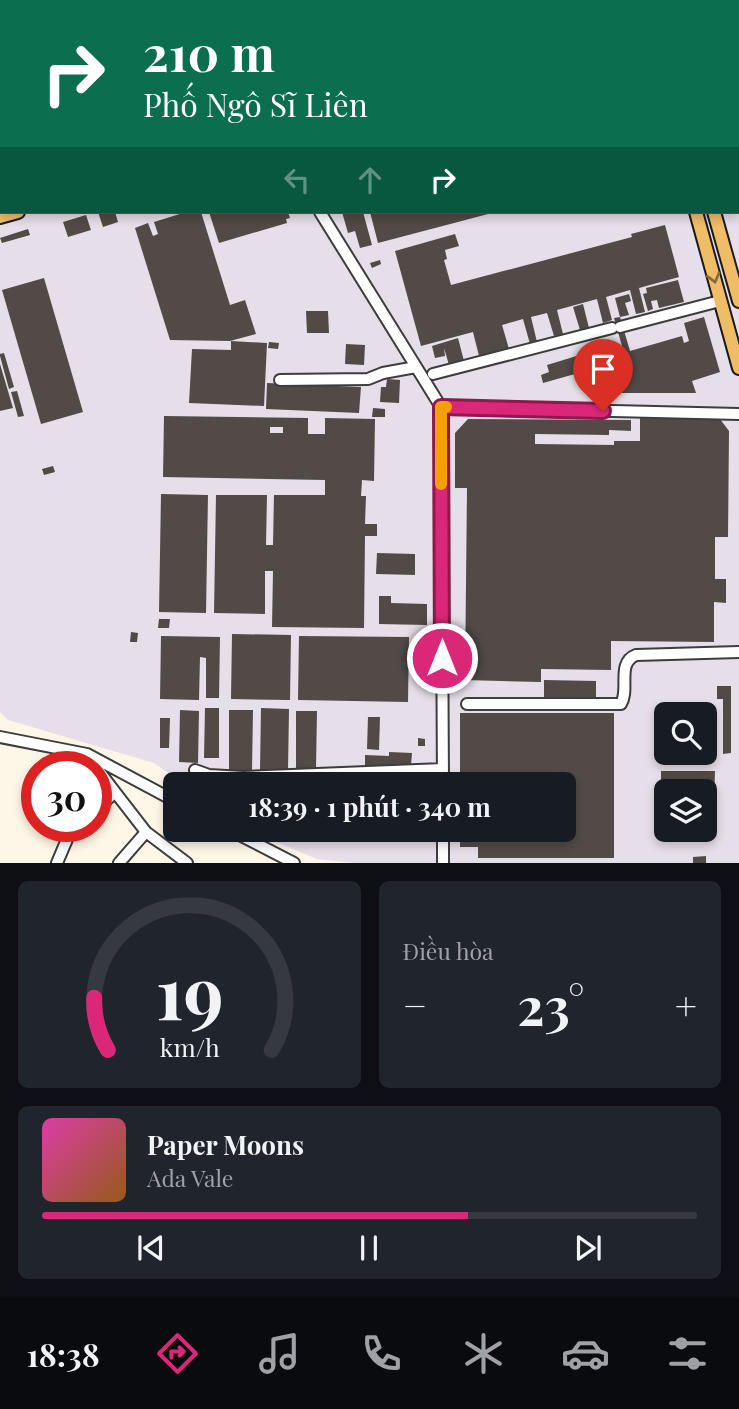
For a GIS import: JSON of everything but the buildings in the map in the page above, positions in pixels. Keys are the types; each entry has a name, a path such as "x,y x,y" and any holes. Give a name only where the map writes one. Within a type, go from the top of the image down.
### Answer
{"main road":[{"path":"697,214 739,368"},
{"path":"715,214 739,301"}],"street":[{"path":"195,770 209,775 243,777 443,769 441,407 321,214"},
{"path":"433,374 720,301"},
{"path":"280,380 368,379 383,373 416,367"},
{"path":"441,407 739,414"},
{"path":"467,704 621,704 624,698 625,664 630,657 739,652"},
{"path":"0,737 72,751"},
{"path":"112,767 163,795"},
{"path":"112,788 146,832 187,863"},
{"path":"112,795 115,792"},
{"path":"119,863 146,832"},
{"path":"57,863 66,842"},
{"path":"253,842 293,863"},
{"path":"443,842 443,863"}],"shaded area":[{"path":"0,214 739,214 739,863 354,863 317,859 277,842 576,842 576,772 167,772 154,763 8,720 0,712"}],"slow traffic":[{"path":"441,484 441,407 446,407"}],"route":[{"path":"442,658 441,407 603,411"}]}
